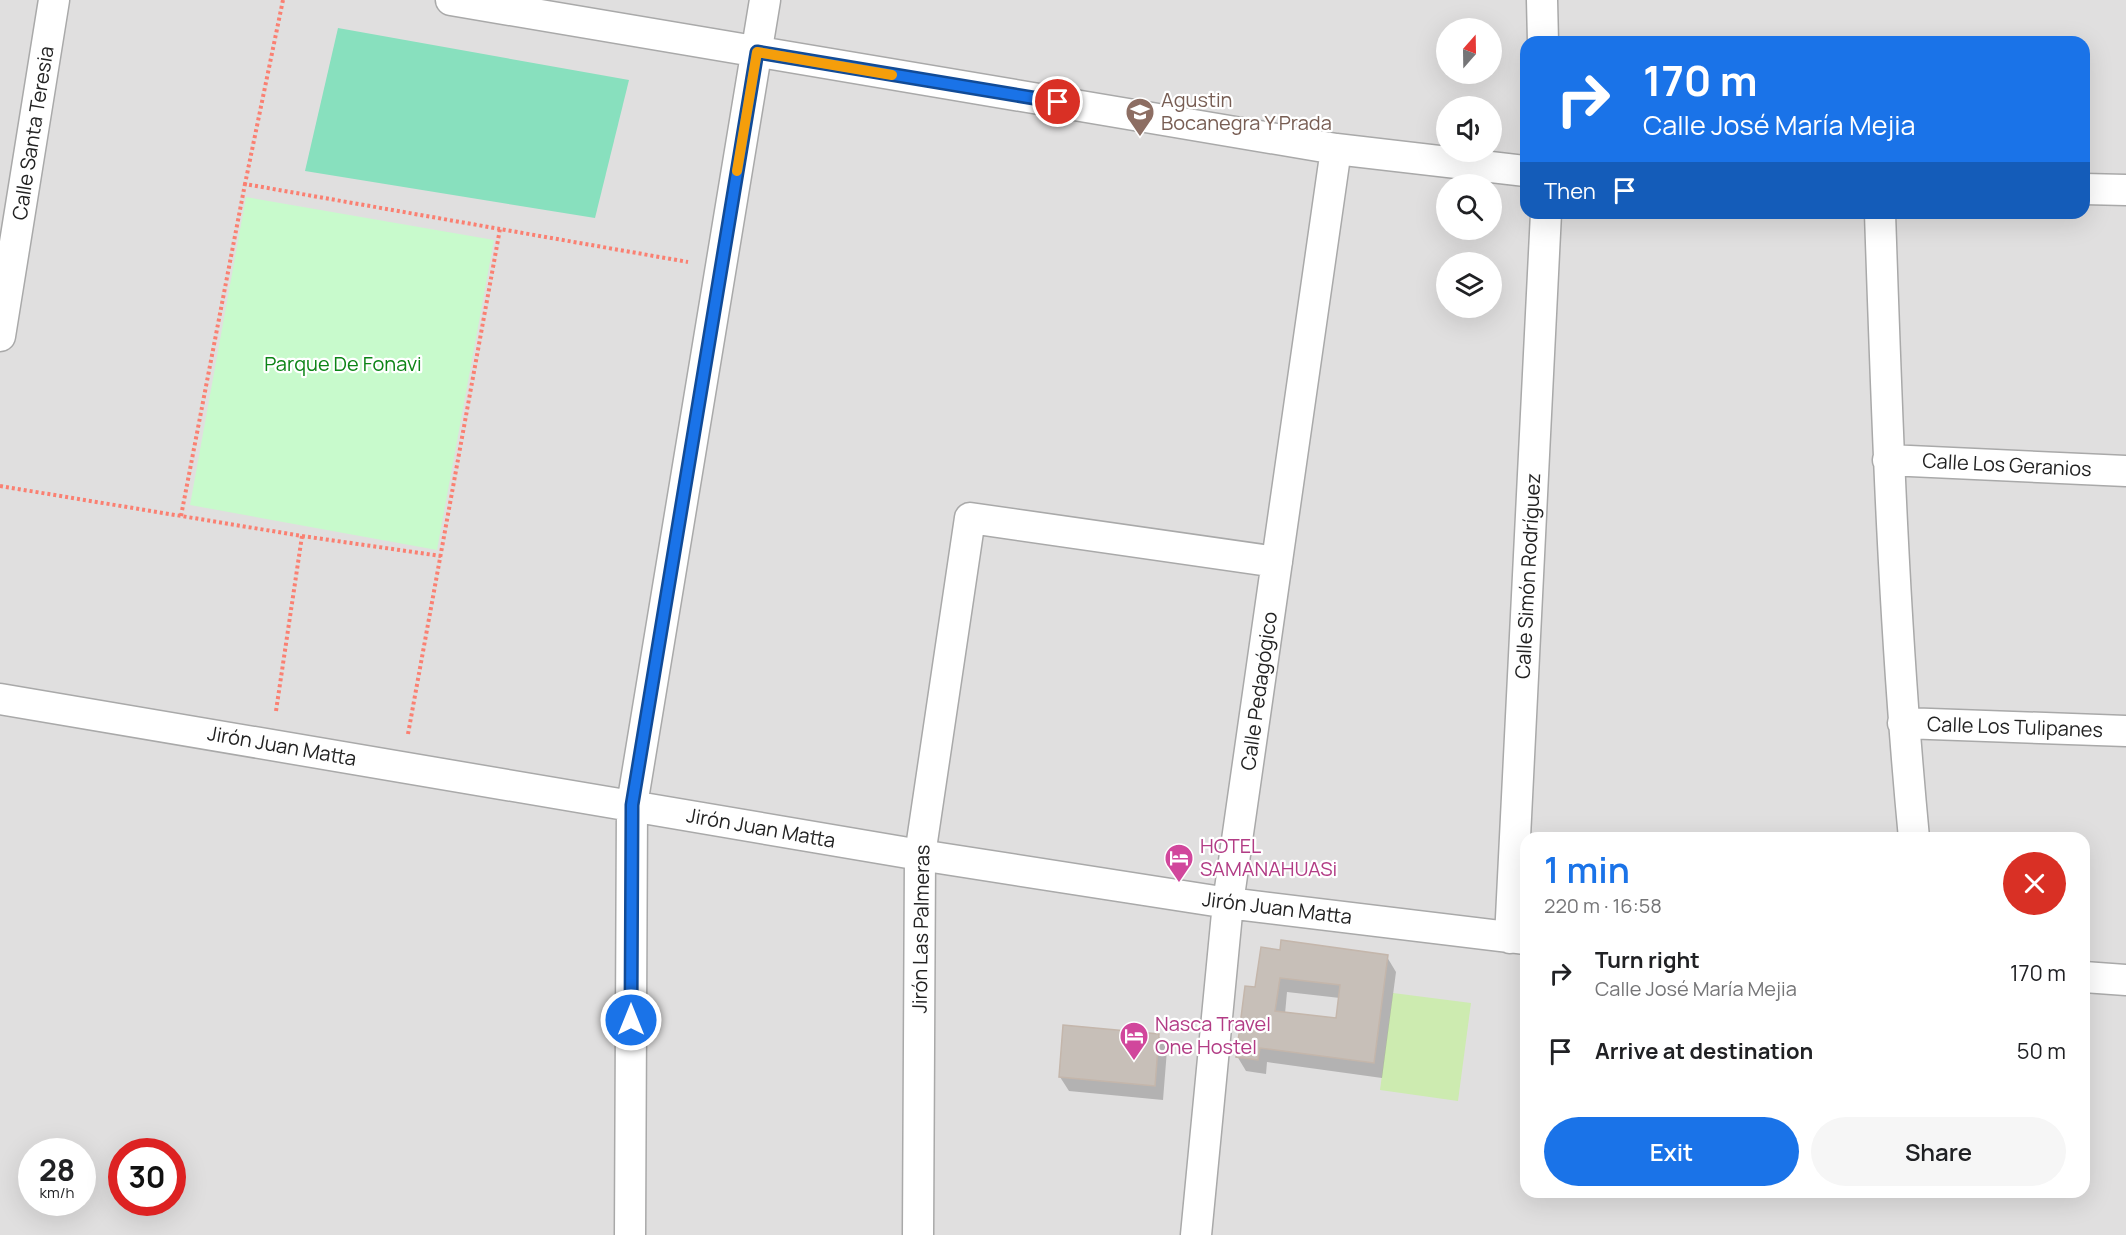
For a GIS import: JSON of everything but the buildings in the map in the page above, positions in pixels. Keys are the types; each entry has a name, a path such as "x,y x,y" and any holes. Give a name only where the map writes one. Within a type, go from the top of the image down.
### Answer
{"street":[{"name":"Calle Santa Teresia","path":"0,336 54,0"},
{"path":"451,0 1336,148 1520,170"},
{"path":"630,1235 632,805 765,0"},
{"path":"1542,0 1544,36"},
{"name":"Calle Pedagógico","path":"1196,1235 1228,903 1336,148"},
{"path":"2090,189 2126,190"},
{"name":"Calle Simón Rodríguez","path":"1522,832 1546,219"},
{"path":"1880,219 1888,460 1903,723 1913,832"},
{"name":"Calle Los Geranios","path":"1888,460 2126,471"},
{"name":"Jirón Las Palmeras","path":"918,1235 920,855 970,518 1277,562"},
{"name":"Jirón Juan Matta","path":"0,699 920,855 1228,903 1518,939"},
{"name":"Calle Los Tulipanes","path":"1903,723 2126,731"},
{"name":"Calle Simón Rodríguez","path":"1518,939 1520,887"},
{"path":"2090,977 2126,980"}],"path":[{"path":"181,516 283,0"},
{"path":"245,184 721,267"},
{"path":"402,766 500,229"},
{"path":"0,486 302,536 441,556"},
{"path":"270,744 302,536"}],"shaded area":[{"path":"0,0 2126,0 2126,1235 0,1235"}],"green space":[{"path":"338,28 629,80 595,218 305,171"},
{"name":"Parque De Fonavi","path":"246,197 494,240 437,550 190,505"},
{"path":"1393,993 1471,1003 1458,1101 1380,1090"}],"slow traffic":[{"path":"737,171 757,52 892,75"}],"place":[{"name":"Agustin Bocanegra Y Prada","path":"1140,138"},
{"name":"HOTEL SAMANAHUASi","path":"1179,884"},
{"name":"Nasca Travel One Hostel","path":"1134,1062"}],"route":[{"path":"631,1020 632,805 757,52 1058,102"}]}
